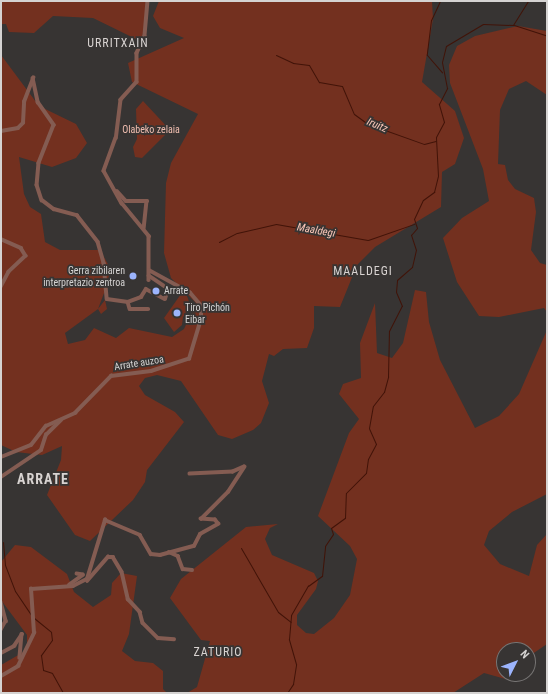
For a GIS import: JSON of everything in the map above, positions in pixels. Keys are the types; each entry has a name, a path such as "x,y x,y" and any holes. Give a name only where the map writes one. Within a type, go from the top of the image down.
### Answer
{"street":[{"path":"1,131 18,128 23,123 24,102 33,78 38,102 54,125 39,163 40,197 54,209 72,212 82,219 100,245 107,282 105,296 112,301 128,303 141,297 146,289 163,299 168,294 165,286 149,278 151,246 144,228 122,203 104,168 116,138 121,100 137,82 137,53 144,36 148,1"},
{"path":"110,182 126,201 147,201 144,228"},
{"path":"1,239 21,248 26,256 9,272 1,287"},
{"name":"Arrate auzoa","path":"1,457 31,445 46,426 75,413 111,376 168,367 189,359 193,353 201,306 190,293 150,270"},
{"path":"128,303 130,308 148,309"},
{"name":"Arrate auzoa","path":"1,476 41,450 46,435 61,420"},
{"path":"83,581 94,561 102,525 107,518 140,535 151,554 169,552 194,546 200,534 218,524 215,520 201,519 228,492 244,467 233,472 190,474"},
{"path":"169,552 178,556 183,569 192,570"},
{"path":"1,676 16,668 34,633 31,589 68,586 83,581 87,582 108,557 113,557 122,572 128,599 140,612 143,623 158,638 174,639"},
{"path":"68,586 83,575 77,574"},
{"path":"1,602 6,621 1,630"},
{"path":"1,653 14,646 22,634 20,661"}],"green space":[{"path":"1,1 146,1 144,31 140,41 93,18 53,16 34,33 9,32 6,24 1,24"},
{"path":"159,1 432,1 433,19 422,82 455,111 464,138 455,164 442,172 441,207 375,247 357,265 340,307 314,306 314,328 307,348 283,349 274,356 269,354 262,381 269,403 261,423 253,430 232,439 218,435 181,381 157,375 145,378 139,386 145,395 175,412 184,422 147,470 145,482 133,500 90,541 75,535 47,495 61,460 62,446 42,455 16,452 1,445 1,55 39,106 76,124 87,143 76,158 52,167 19,157 24,194 30,207 41,214 45,242 60,250 100,250 109,266 109,280 98,309 65,333 68,344 85,340 94,328 116,338 129,328 172,337 184,329 196,303 171,278 164,253 166,183 171,163 198,114 132,82 128,63 184,38 160,28 153,16"},
{"path":"518,26 547,31 547,95 526,81 509,89 500,110 498,164 505,165 508,180 515,189 534,198 536,212 531,250 540,263 547,265 547,312 544,308 499,317 479,316 457,282 443,238 462,218 489,201 483,169 450,83 449,65 457,46 475,36"},
{"name":"Olabeko zelaia","path":"143,101 170,130 142,158 135,157 133,147 137,139 136,109"},
{"path":"415,290 426,292 429,322 440,360 475,428 499,416 519,394 547,330 547,494 512,512 489,531 484,545 500,564 529,576 537,545 547,534 547,644 536,652 536,642 496,642 496,676 484,673 453,693 187,693 197,687 210,641 201,640 170,598 181,579 246,527 278,524 270,528 265,539 272,555 314,573 318,581 316,589 297,615 297,625 306,633 314,634 334,618 350,595 357,559 350,546 318,516 349,433 359,419 339,394 343,384 361,378 360,343 375,303 377,353 392,358 403,343"},
{"name":"Tiro Pichón Eibar","path":"181,294 187,296 191,307 183,317 182,325 174,332 164,318"},
{"path":"105,300 107,309 101,314 98,309"},
{"path":"15,545 31,547 67,574 74,592 93,607 111,595 112,583 121,573 137,576 129,634 122,651 135,661 153,663 163,671 163,689 167,693 1,693 1,665 27,650 27,635 1,600 1,562"}],"waterway":[{"path":"440,1 431,20 427,55 442,72"},
{"path":"287,693 293,684 296,664 289,639 291,615 308,586 322,576 325,546 333,534 331,528 345,518 346,493 366,473 368,459 376,444 369,428 373,406 384,392 388,377 389,331 402,306 396,292 397,280 412,267 416,250 411,235 417,228 414,219 423,200 434,192 438,176 436,137 444,122 439,104 447,88 442,62 446,46 483,24 513,25 528,1"},
{"path":"514,25 547,36"},
{"name":"Iruitz","path":"276,55 293,63 309,65 319,82 342,86 354,114 368,124 424,144 436,141"},
{"name":"Maaldegi","path":"219,242 237,233 276,224 368,240 414,224"},
{"path":"3,542 5,565 15,591 32,616"},
{"path":"241,548 278,612 291,622"},
{"path":"34,618 51,632 52,640 41,655 43,670 52,673 63,693"}],"place":[{"name":"Gerra zibilaren interpretazio zentroa","path":"133,276"},
{"name":"Arrate","path":"156,291"},
{"name":"Tiro Pichón Eibar","path":"177,313"}],"district":[{"name":"URRITXAIN","path":"118,44"},
{"name":"MAALDEGI","path":"363,272"},
{"name":"ARRATE","path":"43,479"},
{"name":"ZATURIO","path":"218,653"}]}
